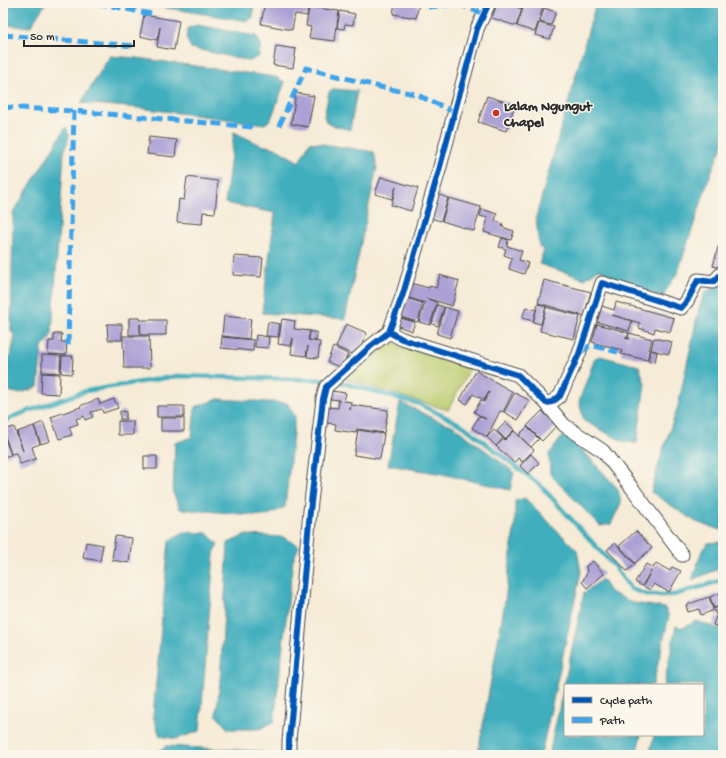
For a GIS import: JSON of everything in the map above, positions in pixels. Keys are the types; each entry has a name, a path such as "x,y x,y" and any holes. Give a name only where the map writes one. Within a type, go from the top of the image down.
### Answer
{"street":[{"path":"289,755 289,741 310,511 323,399 326,387 389,332 403,294 438,174 477,29 489,3"},
{"path":"546,403 552,402 560,396 579,354 602,283 681,308 687,301 698,280 713,282 723,272"},
{"path":"389,332 402,339 518,375 546,403 564,425 602,451 632,488 682,555"}],"green space":[{"path":"388,341 470,368 448,410 342,378"}],"water":[{"path":"3,3 46,3 30,27 4,25"},
{"path":"254,3 253,17 248,21 142,4"},
{"path":"596,3 723,3 723,144 712,170 678,272 662,297 620,282 599,269 585,279 539,264 544,250 539,247 536,217"},
{"path":"197,25 256,36 261,44 259,56 250,61 191,48 186,38 188,28"},
{"path":"110,56 137,58 276,77 285,82 271,119 265,124 139,108 81,103"},
{"path":"334,89 357,91 350,130 328,124 324,117 329,92"},
{"path":"66,127 69,136 64,153 52,333 49,340 42,347 38,387 17,393 3,388 15,337 11,330 13,213"},
{"path":"234,132 261,145 275,148 299,162 310,142 374,152 377,167 345,319 262,313 275,213 225,203"},
{"path":"719,285 723,286 723,531 696,522 651,492 661,456 678,406 699,308 705,292"},
{"path":"600,356 639,366 645,384 637,443 624,442 584,421 579,401 595,358"},
{"path":"218,399 287,403 295,416 285,507 266,516 180,509 173,493 175,443 192,437 195,407"},
{"path":"400,402 437,420 452,425 514,472 510,490 442,474 388,465"},
{"path":"568,434 618,489 621,503 611,524 600,526 550,474 549,454 562,437"},
{"path":"525,498 577,550 581,572 541,755 479,755 478,753 505,601 515,522 515,501"},
{"path":"183,532 207,533 218,544 214,554 200,731 176,739 160,736 153,716 169,541"},
{"path":"246,535 284,537 299,546 293,560 274,722 259,729 228,729 216,715 220,683 228,543"},
{"path":"719,542 723,544 723,567 692,580 702,550 708,543"},
{"path":"602,579 610,592 634,603 665,608 669,616 653,684 564,684 584,593"},
{"path":"696,621 723,630 723,755 649,755 654,736 704,736 704,684 664,684 676,626 683,628"},
{"path":"564,686 564,736 641,736 636,755 549,755"},
{"path":"166,746 255,751 277,755 159,755 158,751"}],"building":[{"path":"265,3 281,3 308,7 307,16 295,14 292,30 261,24"},
{"path":"395,3 419,3 416,18 393,14"},
{"path":"497,3 505,3 522,9 516,26 492,18"},
{"path":"509,3 530,3 543,7 535,32 517,26 523,8"},
{"path":"309,7 339,11 335,41 309,38 311,27 306,26"},
{"path":"544,8 556,12 551,25 540,22"},
{"path":"340,11 355,14 353,25 345,24 344,29 337,28"},
{"path":"144,15 179,21 174,50 157,47 160,27 157,40 140,36"},
{"path":"539,23 554,27 550,39 535,35"},
{"path":"276,46 296,49 293,68 273,65"},
{"path":"296,93 314,96 308,127 291,124"},
{"name":"Lalam Ngungut Chapel","path":"487,96 515,105 506,131 478,122"},
{"path":"149,137 177,140 175,157 147,154"},
{"path":"187,177 218,181 215,213 203,212 202,224 177,222 179,199 184,200"},
{"path":"381,177 418,188 411,211 391,205 396,187 392,199 375,194"},
{"path":"437,194 448,198 441,221 430,218"},
{"path":"449,198 481,207 474,231 442,221"},
{"path":"482,209 497,214 495,221 503,224 502,227 514,231 511,240 484,232 488,218 480,216"},
{"path":"502,238 508,240 507,246 522,251 519,260 528,263 524,274 509,269 512,258 504,255 506,249 499,247"},
{"path":"718,247 723,248 723,268 713,266"},
{"path":"234,256 263,258 261,277 233,275"},
{"path":"440,275 459,281 452,306 426,298 437,303 430,325 419,322 425,303 406,297 410,283 429,288 430,286 436,288"},
{"path":"544,280 591,292 584,316 538,303"},
{"path":"406,298 423,303 418,322 400,317"},
{"path":"616,302 674,318 670,332 655,328 654,333 639,328 640,323 612,315 632,321 629,331 597,322 602,306 614,310"},
{"path":"538,304 546,306 541,324 533,322"},
{"path":"437,305 444,307 438,326 432,324"},
{"path":"445,307 458,311 450,338 437,334"},
{"path":"526,307 536,310 533,321 522,318"},
{"path":"546,307 580,316 574,339 540,331"},
{"path":"224,316 251,319 249,339 222,336"},
{"path":"129,318 140,318 140,320 166,320 166,335 141,335 140,324 140,335 129,335"},
{"path":"400,318 415,322 412,331 398,326"},
{"path":"282,319 295,321 294,329 310,331 308,340 320,342 318,358 307,357 308,346 306,356 291,354 293,338 291,346 278,344"},
{"path":"268,322 280,324 278,337 266,336"},
{"path":"107,324 122,324 122,340 108,340"},
{"path":"346,324 367,333 357,356 336,347"},
{"path":"597,324 652,339 647,360 621,354 622,350 592,342"},
{"path":"310,331 317,333 316,341 309,340"},
{"path":"54,334 62,334 61,342 67,342 66,355 48,354 49,341 54,341"},
{"path":"256,335 269,337 268,348 255,347"},
{"path":"123,336 149,336 150,368 124,368"},
{"path":"222,337 254,340 253,351 221,348"},
{"path":"654,338 672,342 669,354 651,350"},
{"path":"333,347 348,354 342,368 327,362"},
{"path":"651,350 657,352 655,362 648,361"},
{"path":"42,355 61,356 60,373 42,372"},
{"path":"62,356 73,356 72,374 61,373"},
{"path":"476,371 513,392 503,412 500,411 487,437 472,428 479,416 486,419 474,412 481,400 484,402 489,392 484,400 473,394 467,404 460,400"},
{"path":"42,373 60,374 59,394 41,393"},
{"path":"331,391 346,393 344,401 351,402 350,410 351,405 388,410 384,433 357,429 356,433 335,430 336,424 326,423 329,407 338,408 339,400 330,399"},
{"path":"515,393 529,400 518,420 504,412"},
{"path":"98,399 100,404 114,399 118,408 103,413 102,409 91,412 93,417 85,420 84,416 76,419 78,424 69,427 72,435 59,439 51,417 81,407 80,406"},
{"path":"157,406 184,406 184,417 157,417"},
{"path":"120,411 126,412 126,419 120,419"},
{"path":"542,411 557,425 542,441 527,426"},
{"path":"161,418 184,418 184,431 161,431"},
{"path":"118,421 133,421 133,435 118,435"},
{"path":"43,422 50,441 41,444 34,426"},
{"path":"506,422 514,430 505,439 497,431"},
{"path":"34,426 40,444 32,447 36,459 20,464 16,453 11,454 3,430 14,427 23,451 17,432"},
{"path":"527,427 539,439 531,447 519,435"},
{"path":"358,430 384,434 380,459 354,455"},
{"path":"494,430 503,438 496,446 487,437"},
{"path":"514,431 534,450 522,462 518,458 514,463 496,446"},
{"path":"3,434 11,455 3,457"},
{"path":"531,454 539,463 528,474 520,466"},
{"path":"144,456 157,456 157,469 144,469"},
{"path":"636,531 652,548 635,563 619,546"},
{"path":"115,536 132,538 129,563 112,560"},
{"path":"86,542 103,545 100,561 83,558"},
{"path":"615,543 635,564 627,571 607,550"},
{"path":"593,561 604,574 587,588 582,582 587,573 586,566"},
{"path":"656,563 670,571 672,567 681,571 669,592 654,584 650,590 643,586 651,571 642,586 635,582 646,564 653,568"},
{"path":"723,592 723,605 714,608 710,597"},
{"path":"709,597 713,609 723,605 723,613 716,615 714,610 701,615 699,609 688,612 686,605"},
{"path":"716,616 723,619 722,628 713,625"}],"waterway":[{"path":"3,422 17,415 86,391 177,376 329,380"},
{"path":"336,381 419,404 462,425 540,485 614,566 631,589 648,595 674,595 723,580"}],"marked path":[{"path":"97,3 151,14"},
{"path":"428,7 458,4 484,14"},
{"path":"3,35 136,46"},
{"path":"279,126 306,68 380,87 415,94 455,112"},
{"path":"3,107 74,111 253,127"},
{"path":"68,345 74,111"},
{"path":"582,352 587,347 595,346 618,352"}],"cycle path":[{"path":"289,755 289,741 310,511 323,399 326,387 371,346 389,332 403,294 438,174 477,29 489,3"},
{"path":"389,332 402,339 518,375 546,403 552,402 560,396 579,354 602,283 681,308 687,301 698,280 713,282 723,272"}],"place":[{"name":"Lalam Ngungut Chapel","path":"496,113"}]}
